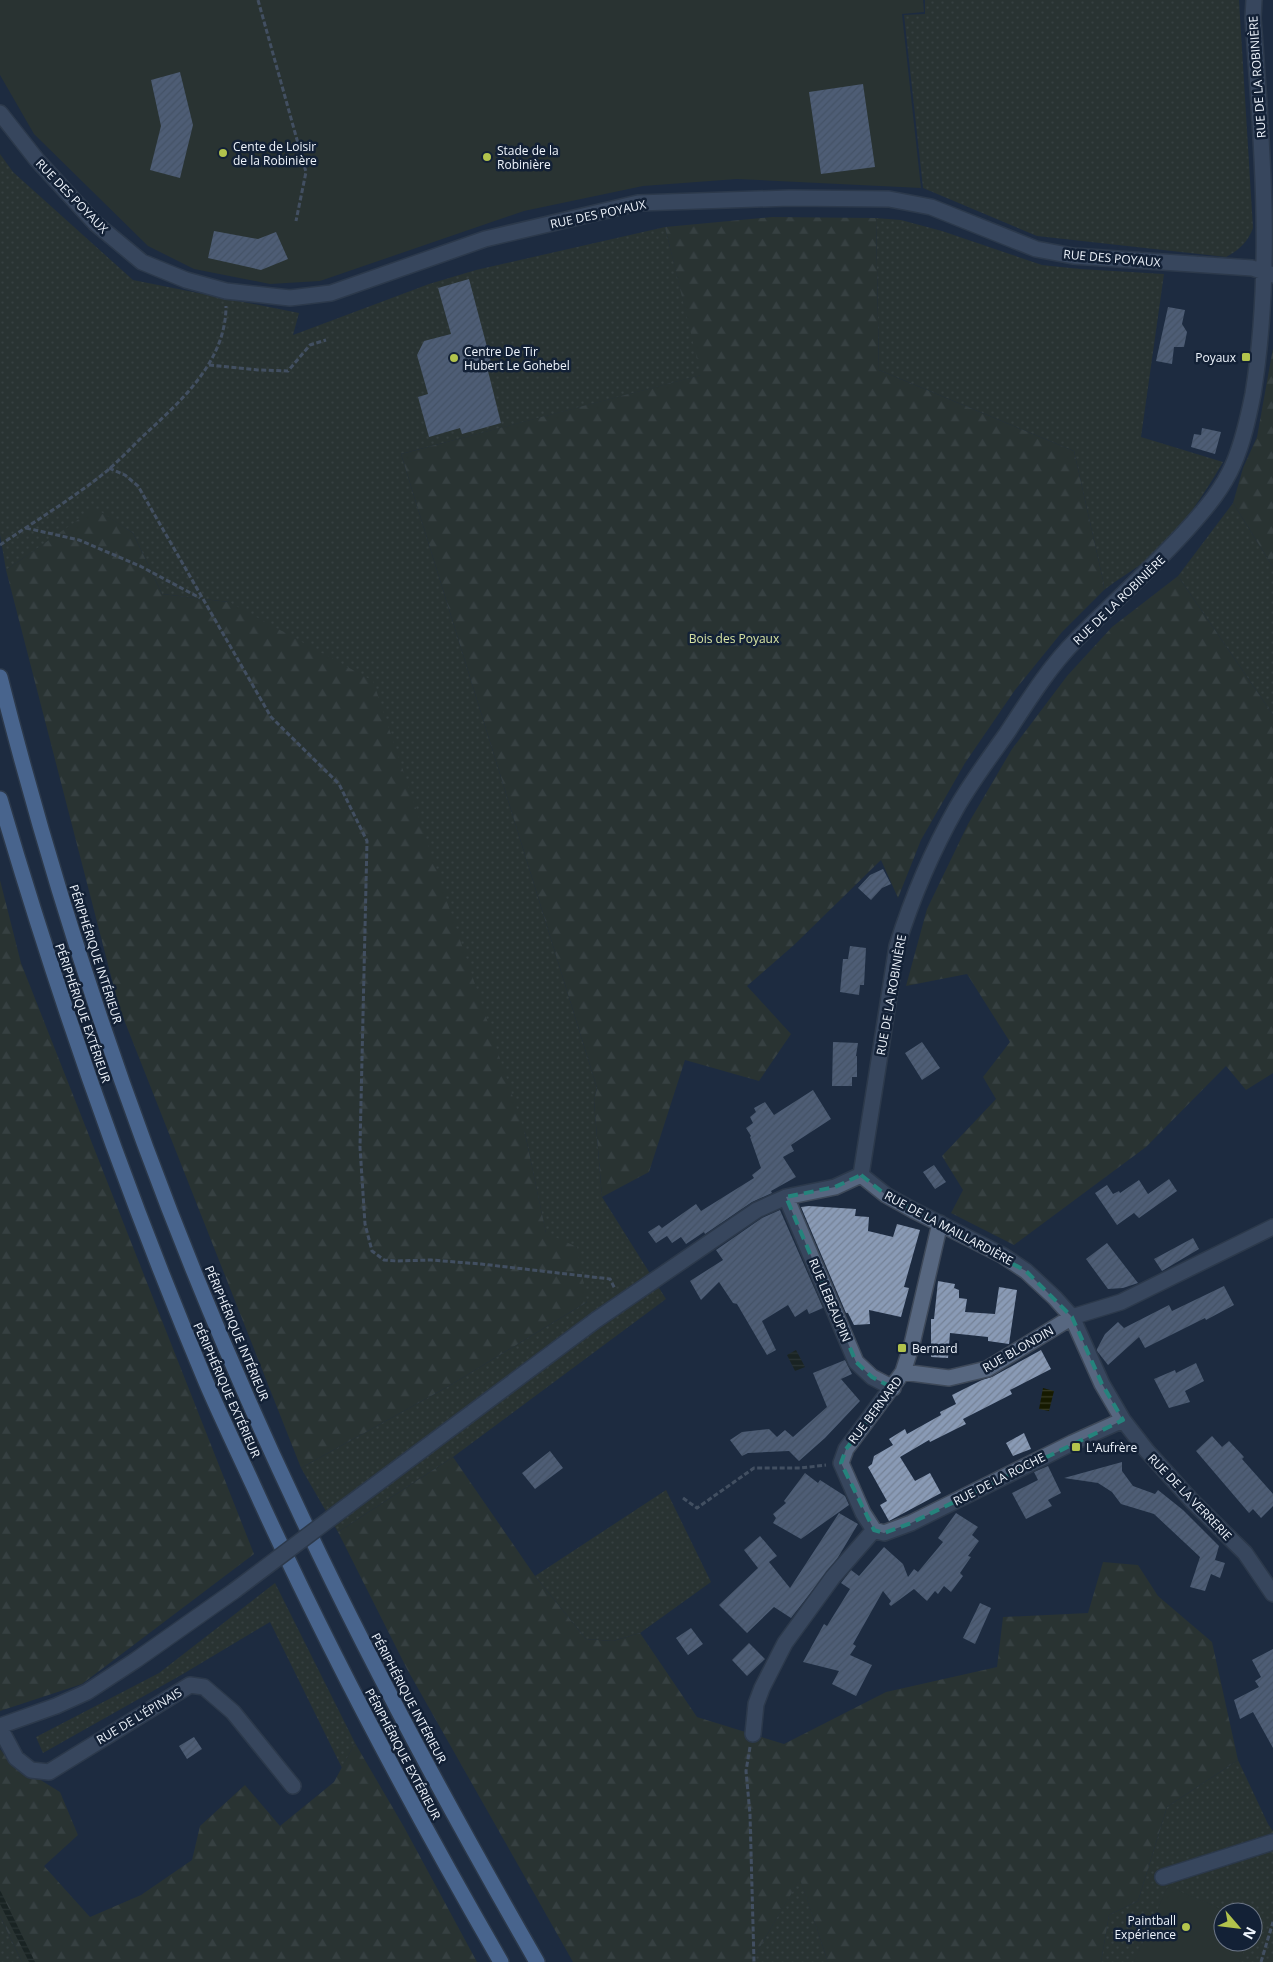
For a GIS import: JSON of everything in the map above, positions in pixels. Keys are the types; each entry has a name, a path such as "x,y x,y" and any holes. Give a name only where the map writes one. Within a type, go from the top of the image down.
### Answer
{"highway":[{"name":"PÉRIPHÉRIQUE INTÉRIEUR","path":"0,677 56,879 117,1066 179,1233 233,1363 297,1508 371,1659 463,1832 538,1962"},
{"name":"PÉRIPHÉRIQUE EXTÉRIEUR","path":"0,799 33,911 91,1085 132,1198 207,1385 319,1628 379,1743 501,1962"}],"street":[{"name":"RUE DE LA ROBINIÈRE","path":"861,1175 897,946 930,859 958,805 1034,693 1074,642 1164,556 1218,492 1232,467 1242,440 1261,347 1270,273 1253,18 1254,0"},
{"name":"RUE DES POYAUX","path":"0,113 37,160 95,223 142,262 186,280 226,291 290,298 332,293 485,239 638,203 790,198 890,198 931,207 1022,244 1052,253 1252,268 1270,273"},
{"path":"0,1727 87,1692 150,1651 234,1591 622,1302 757,1210 786,1197 835,1187 861,1175"},
{"name":"RUE DE LA MAILLARDIÈRE","path":"861,1175 886,1195 1002,1255 1026,1271 1072,1316"},
{"name":"RUE LEBEAUPIN","path":"786,1197 856,1362 872,1377 893,1388"},
{"name":"RUE BERNARD","path":"841,1463 846,1448 893,1388 903,1372 912,1344 940,1223"},
{"path":"1072,1316 1121,1302 1273,1227"},
{"name":"RUE BLONDIN","path":"903,1372 949,1378 987,1369 1072,1316"},
{"name":"RUE DE LA VERRERIE","path":"1072,1316 1102,1384 1124,1420 1147,1451 1192,1501 1245,1554 1273,1594"},
{"name":"RUE DE LA ROCHE","path":"874,1530 884,1533 911,1523 1072,1443 1124,1420"},
{"path":"752,1734 756,1704 762,1688 786,1643 833,1577 874,1530 863,1513 841,1463"},
{"name":"RUE DE L'ÉPINAIS","path":"0,1727 16,1758 31,1770 49,1772 190,1684 204,1687 234,1712 294,1786"},
{"path":"1163,1877 1273,1842"}],"path":[{"path":"258,0 306,172 296,221"},
{"path":"0,545 92,483 180,402 209,365 220,341 226,315 226,291"},
{"path":"209,365 288,371 310,346 326,340"},
{"path":"109,468 125,475 138,486 272,717 339,784 367,841 360,1148 365,1224 372,1251 384,1260 390,1261 431,1260 481,1264 610,1279 622,1302"},
{"path":"26,527 79,540 140,566 202,599"},
{"path":"683,1498 697,1508 754,1468 801,1468 841,1463"},
{"path":"752,1734 746,1771 750,1814 754,1962"},
{"path":"1261,1962 1273,1922"}],"highlighted area":[{"path":"861,1175 886,1195 1026,1271 1072,1317 1102,1384 1123,1420 911,1523 884,1533 874,1530 841,1463 846,1449 893,1388 872,1377 856,1362 786,1197 835,1187"}],"green space":[{"name":"Stade de la Robinière","path":"0,0 923,0 924,12 902,14 921,188 737,179 643,186 524,211 320,281 270,284 194,269 148,246 34,134 0,75"},
{"path":"925,0 1239,0 1253,228 1246,241 1226,257 1037,236 923,188 904,15 925,14"},
{"path":"0,154 13,172 133,280 299,313 293,335 429,284 476,270 665,227 702,375 401,454 597,1088 594,1101 602,1197 666,1299 453,1457 338,1532 301,1468 449,1386 587,1302 546,1234 525,1133 229,602 162,594 133,533 95,509 6,570 0,535"},
{"name":"Bois des Poyaux","path":"772,217 876,218 879,370 1074,451 1104,590 1062,632 1015,690 965,763 921,840 898,898 881,860 794,945 747,986 791,1034 759,1081 685,1060 649,1172 602,1197 594,1101 597,1088 401,454 701,375 665,227"},
{"path":"876,218 901,220 942,231 1042,265 1164,274 1141,437 1223,462 1199,501 1170,538 1148,559 1104,590 1074,451 879,370"},
{"path":"1273,348 1273,567 1233,503 1243,468 1257,437"},
{"path":"1233,503 1273,567 1273,715 1178,576"},
{"path":"95,508 133,533 162,594 229,602 373,681 525,1133 546,1233 577,1247 587,1302 449,1386 301,1468 119,1007 6,570"},
{"path":"1178,576 1273,715 1273,1073 1246,1090 1226,1066 1146,1147 1014,1245 951,1213 963,1190 942,1156 996,1099 983,1077 1010,1042 967,974 906,986 927,909 968,824 1012,749 1067,676 1112,627"},
{"path":"0,880 21,963 254,1554 82,1684 0,1711"},
{"path":"453,1457 535,1576 586,1639 613,1641 640,1633 697,1717 784,1744 886,1692 997,1667 1003,1617 1088,1613 1103,1562 1138,1565 1158,1596 1212,1642 1238,1760 1167,1807 1138,1901 1109,1915 1101,1962 828,1962 800,1879 751,1962 573,1962 407,1669 338,1532"},
{"path":"666,1490 711,1582 640,1633 613,1641 586,1639 535,1576"},
{"path":"275,1583 355,1743 342,1768 270,1622 183,1674 43,1753 36,1737 159,1673"},
{"path":"355,1743 404,1827 477,1962 22,1962 0,1916 0,1749 10,1761 60,1792 78,1835 44,1866 90,1917 141,1895 192,1860 200,1826 245,1785 280,1826 334,1782"},
{"path":"1238,1760 1273,1831 1273,1962 1101,1962 1109,1915 1138,1901 1167,1807"},
{"path":"800,1878 828,1962 751,1962"},
{"name":"Paintball Expérience","path":"1168,1886 1213,1906 1213,1952 1244,1952 1239,1962 1134,1962"},
{"path":"0,1916 22,1962 0,1962"}],"shaded area":[{"path":"796,1350 805,1367 795,1371 787,1355"},
{"path":"1043,1388 1054,1391 1049,1411 1039,1409"},
{"path":"0,1890 35,1962 29,1962 0,1904"}],"building":[{"path":"180,72 193,125 180,178 150,170 161,126 151,80"},
{"path":"863,84 875,167 821,174 809,92"},
{"path":"214,231 258,239 276,232 288,259 261,270 208,258"},
{"name":"Centre De Tir Hubert Le Gohebel","path":"469,279 491,362 486,363 501,423 462,434 460,428 429,437 418,397 428,394 417,355 424,341 451,334 438,288"},
{"path":"1168,307 1185,310 1182,324 1187,332 1184,347 1174,347 1172,364 1156,361"},
{"path":"1202,428 1221,432 1215,454 1191,447 1194,434 1201,435"},
{"path":"883,869 891,884 882,888 871,900 858,888 870,875"},
{"path":"850,946 866,948 864,985 860,985 859,995 840,992 843,959 848,959"},
{"path":"833,1042 858,1043 856,1056 857,1077 852,1077 852,1086 832,1086"},
{"path":"922,1042 940,1068 922,1080 905,1053"},
{"path":"813,1090 831,1119 791,1145 794,1151 783,1157 796,1177 771,1191 772,1193 752,1202 705,1234 704,1232 686,1244 681,1237 672,1243 667,1236 656,1243 648,1232 659,1225 662,1228 696,1204 701,1211 754,1178 752,1175 761,1168 751,1136 746,1128 753,1123 750,1117 756,1112 754,1108 765,1102 774,1115"},
{"path":"934,1165 946,1182 935,1189 923,1172"},
{"path":"1169,1179 1177,1191 1139,1218 1134,1213 1117,1225 1095,1193 1107,1185 1113,1194 1119,1191 1120,1193 1139,1180 1148,1194"},
{"path":"801,1207 856,1209 855,1216 869,1217 868,1231 893,1237 897,1224 920,1230 904,1287 909,1288 901,1317 869,1310 870,1324 854,1325 848,1313 846,1313"},
{"path":"780,1210 823,1308 809,1314 807,1309 795,1317 788,1305 762,1321 776,1350 767,1355 737,1304 733,1303 719,1282 701,1300 690,1281 723,1260 716,1250 762,1218"},
{"path":"1193,1238 1199,1249 1162,1271 1154,1259"},
{"path":"1107,1243 1138,1283 1123,1288 1108,1289 1086,1259"},
{"path":"938,1281 955,1284 954,1288 959,1290 959,1298 967,1299 965,1312 995,1314 999,1287 1017,1290 1009,1344 988,1341 988,1337 950,1333 948,1358 931,1357 931,1319 934,1319"},
{"path":"1224,1286 1234,1305 1206,1320 1205,1318 1145,1348 1139,1337 1108,1365 1097,1351 1105,1334 1118,1322 1124,1328 1169,1305 1172,1311"},
{"path":"1041,1350 1051,1369 1010,1390 1012,1394 963,1419 966,1424 930,1442 929,1440 900,1457 915,1481 930,1473 941,1493 889,1521 880,1505 887,1501 868,1467 872,1464 874,1456 893,1445 889,1439 905,1429 907,1434 941,1415 940,1412 956,1404 952,1395 992,1377"},
{"path":"845,1360 852,1374 841,1379 860,1401 825,1438 799,1461 789,1451 748,1453 742,1456 730,1440 742,1432 769,1429 777,1437 785,1430 793,1437 827,1407 813,1373"},
{"path":"1196,1363 1204,1381 1185,1391 1190,1402 1169,1408 1154,1379 1175,1370 1176,1373"},
{"path":"1024,1433 1031,1449 1013,1456 1006,1443"},
{"path":"1212,1436 1222,1447 1229,1441 1273,1494 1273,1506 1261,1518 1253,1509 1249,1513 1196,1451"},
{"path":"550,1451 563,1468 535,1489 522,1473"},
{"path":"1122,1462 1122,1471 1133,1486 1155,1494 1158,1490 1183,1510 1219,1546 1215,1560 1225,1563 1220,1578 1211,1574 1205,1591 1190,1587 1200,1557 1154,1514 1121,1504 1112,1492 1098,1483 1064,1478"},
{"path":"1048,1466 1061,1493 1048,1500 1052,1506 1026,1519 1012,1493 1038,1480 1034,1472"},
{"path":"805,1473 818,1483 820,1480 845,1496 849,1505 801,1539 773,1523 776,1518 773,1514 786,1503 784,1501"},
{"path":"839,1513 858,1524 837,1559 791,1618 774,1607 747,1633 719,1605 758,1568 744,1550 760,1536 777,1556 769,1562 790,1588"},
{"path":"956,1513 978,1527 972,1535 979,1541 968,1556 971,1557 960,1573 963,1576 951,1592 944,1586 938,1594 935,1591 927,1601 914,1589 891,1606 889,1604 891,1601 883,1591 853,1644 856,1646 850,1655 872,1665 856,1696 832,1684 839,1671 803,1662 824,1624 827,1626 850,1589 841,1583 851,1570 859,1576 884,1547 903,1564 908,1577 914,1569 918,1572 943,1542 938,1538"},
{"path":"980,1603 991,1608 975,1644 963,1638"},
{"path":"691,1628 703,1644 688,1655 676,1638"},
{"path":"749,1643 765,1659 747,1676 732,1660"},
{"path":"1273,1649 1273,1748 1253,1712 1240,1719 1234,1700 1259,1687 1255,1681 1261,1677 1252,1660"},
{"path":"194,1737 202,1749 187,1759 179,1746"}],"place":[{"name":"Cente de Loisir de la Robinière","path":"223,153"},
{"name":"Stade de la Robinière","path":"487,157"},
{"name":"Poyaux","path":"1246,357"},
{"name":"Centre De Tir Hubert Le Gohebel","path":"454,358"},
{"name":"Bernard","path":"902,1348"},
{"name":"L'Aufrère","path":"1076,1447"},
{"name":"Paintball Expérience","path":"1186,1927"}]}
